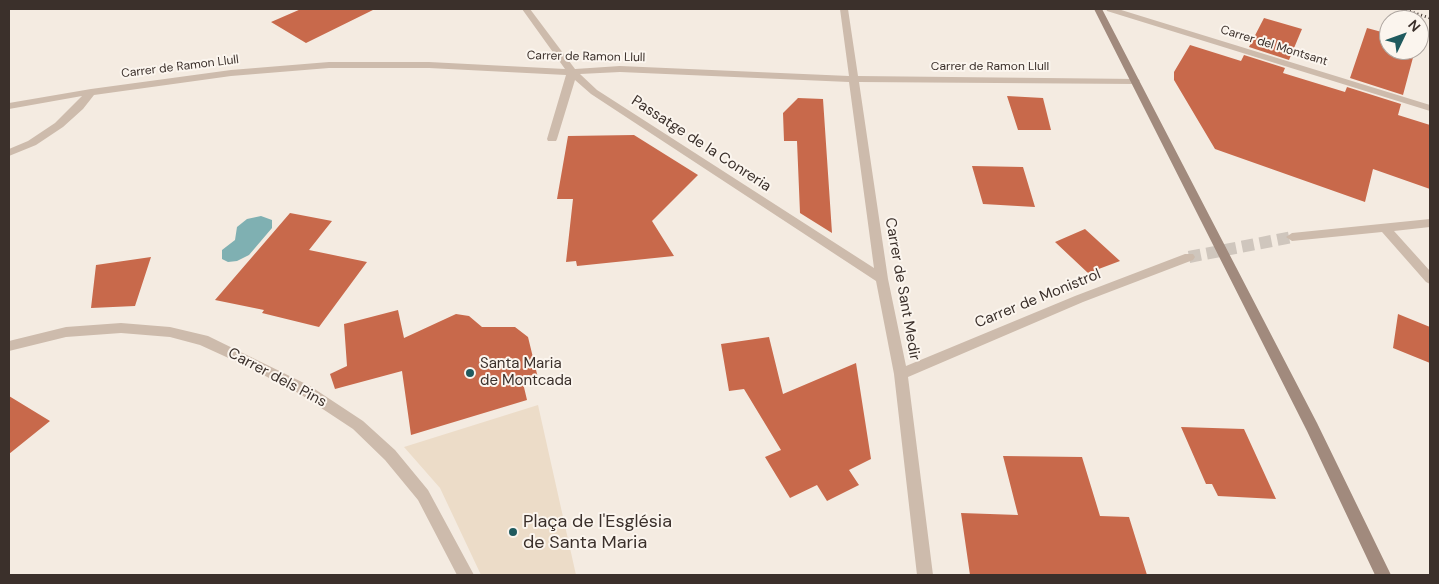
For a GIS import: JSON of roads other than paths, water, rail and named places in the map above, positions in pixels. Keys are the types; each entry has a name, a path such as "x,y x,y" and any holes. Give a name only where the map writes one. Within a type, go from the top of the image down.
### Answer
{"main road":[{"path":"1098,9 1312,427 1383,575"}],"street":[{"name":"Passatge de la Conreria","path":"526,9 572,72 594,92 882,280"},
{"name":"Carrer de Sant Medir","path":"844,9 882,280 901,374 925,575"},
{"name":"Carrer del Montsant","path":"1110,9 1430,108"},
{"name":"Carrer de Ramon Llull","path":"9,106 91,92 264,69 329,65 429,65 572,72 620,70 854,79 1135,81"},
{"path":"552,139 572,72"},
{"path":"9,153 32,143 60,125 79,107 91,92"},
{"path":"1292,236 1430,223"},
{"path":"1384,227 1430,279"},
{"name":"Carrer de Monistrol","path":"901,374 1096,292 1189,257"},
{"name":"Carrer dels Pins","path":"9,346 66,332 130,329 170,332 203,340 251,362 305,390 358,425 390,455 423,495 466,575"}],"water":[{"path":"261,216 272,220 272,228 249,255 237,261 228,262 222,259 222,250 235,240 237,227 247,219"}],"tunnel":[{"path":"1189,257 1292,237"}],"railway":[{"path":"1402,9 1430,18"}],"place":[{"name":"Santa Maria de Montcada","path":"470,373"},
{"name":"Plaça de l'Església de Santa Maria","path":"513,532"}]}
